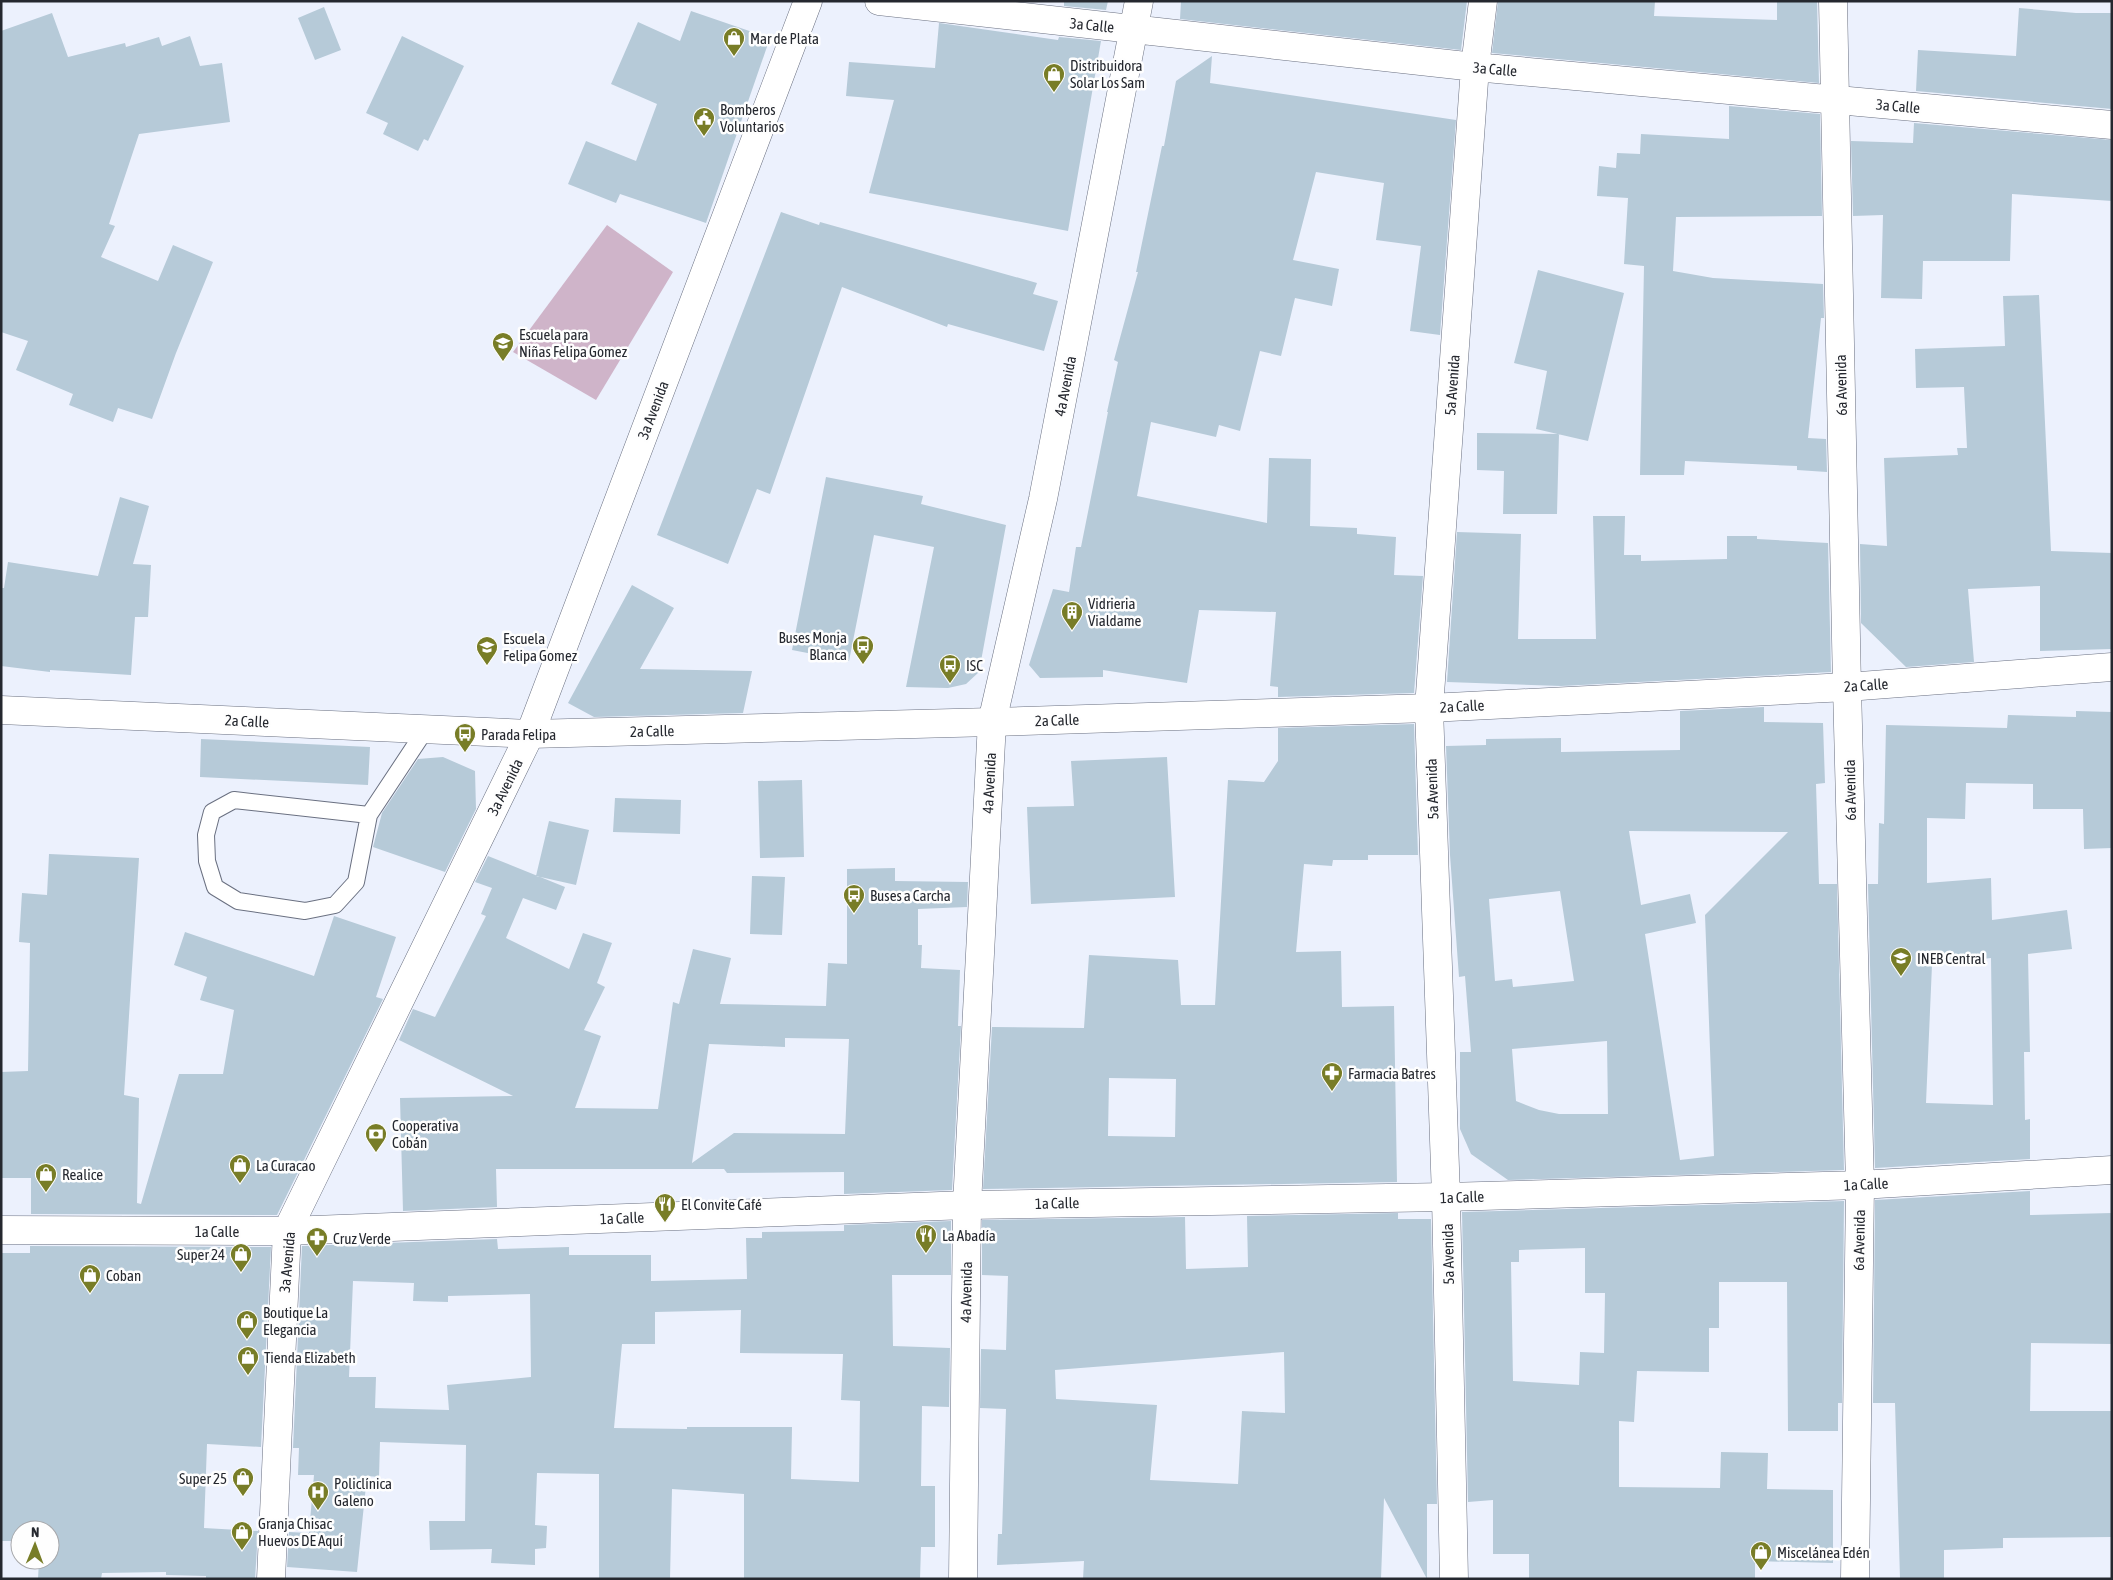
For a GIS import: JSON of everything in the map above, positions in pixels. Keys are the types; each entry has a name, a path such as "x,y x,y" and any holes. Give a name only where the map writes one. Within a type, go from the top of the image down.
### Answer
{"street":[{"name":"3a Avenida","path":"271,1579 287,1231 530,734 808,1"},
{"name":"3a Calle","path":"879,1 1475,67 2112,125"},
{"name":"4a Avenida","path":"964,1579 967,1205 992,722 1043,499 1139,1"},
{"name":"5a Avenida","path":"1454,1579 1446,1198 1429,708 1475,67 1483,1"},
{"name":"6a Avenida","path":"1833,1 1847,687 1860,1185 1855,1579"},
{"name":"2a Calle","path":"1,710 530,734 1429,708 1847,687 2112,667"},
{"name":"1a Calle","path":"1,1230 287,1231 967,1205 1446,1198 1860,1185 2112,1170"}],"lane":[{"path":"369,815 234,800 212,812 206,836 206,861 215,887 238,901 305,911 335,905 356,882 369,815 426,729"}],"shaded area":[{"path":"607,225 673,272 596,400 513,352"}],"building":[{"path":"1064,1 1108,1 1106,10 1064,6"},
{"path":"1181,1 1467,1 1461,50 1180,19"},
{"path":"1498,1 1655,1 1654,16 1777,20 1777,1 1817,1 1819,83 1492,53"},
{"path":"324,7 341,50 315,60 298,18"},
{"path":"2019,8 2076,13 2112,13 2112,109 1916,91 1918,50 2016,56"},
{"path":"691,11 770,38 706,223 620,194 616,203 568,184 586,141 636,161 657,104 611,84 638,22 680,41"},
{"path":"52,13 68,57 125,43 126,47 159,37 162,46 190,36 200,66 222,63 230,122 139,134 109,224 115,226 101,257 158,281 173,245 213,262 176,353 152,419 118,408 113,422 69,405 73,394 16,370 28,341 1,332 1,31"},
{"path":"939,23 1058,40 1059,37 1101,41 1068,231 869,193 894,100 846,96 849,62 935,68"},
{"path":"402,36 464,66 428,141 424,139 418,151 383,134 388,123 366,113"},
{"path":"1212,56 1210,83 1456,120 1440,335 1410,331 1421,246 1376,240 1384,183 1316,172 1293,260 1339,269 1332,306 1295,298 1281,356 1260,351 1240,431 1219,425 1216,437 1151,422 1137,496 1267,523 1269,458 1311,459 1310,526 1357,528 1357,534 1396,537 1394,575 1423,576 1414,693 1278,697 1278,687 1270,686 1276,612 1199,610 1187,683 1103,670 1103,677 1040,678 1029,665 1053,589 1069,592 1076,547 1081,547 1118,362 1114,360 1138,272 1136,272 1162,146 1164,146 1176,81"},
{"path":"1729,106 1820,114 1822,216 1676,217 1673,271 1713,278 1823,284 1824,318 1821,318 1808,438 1826,439 1827,472 1797,470 1797,466 1685,461 1684,475 1640,475 1644,266 1624,264 1628,198 1597,196 1599,166 1616,168 1617,153 1640,154 1641,134 1729,139"},
{"path":"1914,123 2112,140 2112,201 2012,194 2010,261 1923,261 1922,299 1881,298 1883,215 1853,216 1851,141 1913,143"},
{"path":"781,212 819,225 820,222 1037,283 1033,294 1058,301 1044,351 948,324 947,327 842,287 770,494 757,489 728,564 657,535"},
{"path":"1538,270 1624,293 1588,441 1536,429 1547,371 1514,363"},
{"path":"2039,295 2051,551 2112,553 2112,649 2040,651 2040,586 1968,589 1974,662 1906,667 1861,623 1860,544 1887,546 1884,458 1958,455 1957,448 1967,448 1964,387 1916,388 1915,349 2005,346 2003,296"},
{"path":"1477,433 1559,434 1557,514 1503,514 1504,471 1477,470"},
{"path":"826,477 923,496 921,504 1006,525 979,672 966,684 948,688 906,687 934,547 874,535 849,661 792,650"},
{"path":"120,497 149,506 133,564 151,565 148,617 135,617 131,675 50,670 50,672 1,666 1,588 4,588 8,562 98,576"},
{"path":"1593,516 1625,516 1624,555 1641,555 1641,561 1727,559 1727,536 1757,536 1757,539 1828,543 1831,672 1561,686 1447,682 1457,532 1521,534 1518,639 1596,639"},
{"path":"632,585 674,608 640,669 752,671 743,713 594,717 568,703"},
{"path":"1764,707 1764,722 1823,723 1825,783 1816,784 1819,884 1837,884 1844,1170 1508,1180 1471,1154 1460,1129 1460,1052 1471,1052 1465,976 1459,977 1450,855 1446,746 1486,745 1486,739 1561,738 1561,752 1680,750 1680,711","holes":["1629,831 1788,832 1705,915 1714,1156 1680,1160 1645,934 1696,923 1690,894 1641,905","1560,891 1574,981 1513,987 1512,979 1495,981 1489,899","1607,1041 1608,1114 1559,1114 1539,1110 1516,1101 1512,1049"]},
{"path":"2076,711 2112,712 2112,848 2084,849 2083,809 2033,809 2033,784 1966,783 1965,819 1927,818 1927,883 1991,878 1992,920 2067,910 2072,949 2028,954 2030,1052 2024,1052 2025,1120 2030,1119 2030,1159 1875,1168 1868,884 1878,884 1879,823 1884,824 1886,725 2007,728 2008,715 2076,717","holes":["1991,958 1993,1105 1926,1103 1932,965"]},
{"path":"1414,724 1418,855 1368,855 1368,860 1333,860 1332,866 1304,864 1296,952 1341,951 1342,1007 1394,1006 1397,1182 983,1189 992,1027 1084,1028 1089,955 1178,960 1181,1005 1215,1005 1228,780 1264,782 1278,761 1278,728","holes":["1109,1078 1176,1079 1175,1137 1108,1136"]},
{"path":"201,739 370,747 368,785 200,777"},
{"path":"443,757 475,771 476,809 445,872 373,847 382,813 418,759"},
{"path":"1167,757 1175,897 1031,904 1027,807 1074,806 1071,761"},
{"path":"802,780 804,857 760,858 758,781"},
{"path":"615,798 681,800 680,834 613,832"},
{"path":"549,821 589,830 576,885 536,876"},
{"path":"49,854 139,858 124,1095 139,1098 137,1203 141,1204 179,1074 223,1074 234,1010 200,1000 207,977 174,965 185,932 314,976 334,916 396,937 376,997 383,999 277,1215 31,1214 31,1178 1,1178 1,1072 28,1071 30,943 19,942 22,893 47,895"},
{"path":"488,856 565,887 556,910 523,898 506,938 569,969 583,933 612,943 597,983 605,987 584,1030 601,1036 575,1108 658,1109 673,1002 679,1004 693,949 731,958 720,1004 826,1006 828,963 847,964 847,869 895,868 895,881 968,882 967,907 918,909 918,945 922,945 921,968 960,970 958,1026 961,1026 952,1190 844,1194 844,1172 727,1173 724,1169 496,1169 497,1207 403,1211 400,1098 513,1096 399,1040 413,1009 435,1017 486,916 481,914 492,888 475,882","holes":["785,1038 849,1039 845,1134 734,1133 692,1163 709,1044 785,1047"]},
{"path":"752,876 785,877 782,935 750,934"},
{"path":"2030,1191 2030,1215 2112,1213 2112,1344 2031,1343 2030,1411 2112,1411 2112,1537 2003,1538 2003,1548 1944,1550 1944,1579 1900,1579 1895,1403 1873,1403 1875,1200"},
{"path":"1844,1201 1842,1403 1838,1403 1838,1431 1788,1431 1787,1282 1719,1282 1719,1328 1709,1328 1709,1372 1637,1371 1634,1422 1619,1421 1619,1487 1720,1488 1721,1452 1768,1453 1767,1489 1833,1490 1833,1563 1755,1561 1755,1579 1529,1579 1529,1554 1493,1554 1493,1500 1468,1502 1462,1212","holes":["1585,1248 1585,1293 1605,1293 1604,1353 1580,1352 1579,1385 1513,1381 1511,1262 1519,1262 1519,1250"]},
{"path":"1398,1213 1398,1219 1431,1219 1437,1504 1427,1504 1427,1579 1384,1498 1381,1579 1083,1579 1084,1561 997,1565 998,1534 1002,1534 1006,1409 980,1408 981,1349 1006,1350 1008,1276 982,1275 982,1220 1185,1217 1186,1269 1248,1267 1247,1216","holes":["1284,1352 1285,1413 1242,1411 1238,1484 1150,1480 1157,1405 1056,1399 1055,1370"]},
{"path":"951,1221 951,1275 892,1275 893,1346 950,1348 949,1407 922,1406 921,1486 935,1486 935,1547 921,1547 920,1579 744,1579 744,1494 672,1489 670,1579 599,1579 599,1474 537,1473 535,1525 547,1526 546,1548 535,1549 535,1565 491,1563 492,1549 430,1550 429,1521 465,1521 466,1445 380,1442 379,1477 367,1476 357,1572 287,1567 289,1532 309,1533 314,1475 298,1475 299,1448 293,1448 302,1246 497,1239 498,1249 569,1247 569,1255 651,1255 651,1281 747,1279 746,1238 762,1238 762,1232 844,1231 844,1225","holes":["353,1281 414,1283 413,1301 448,1302 448,1296 530,1294 531,1377 447,1385 449,1410 375,1408 376,1377 349,1377","741,1310 740,1353 843,1354 841,1400 860,1401 859,1482 791,1479 792,1427 614,1428 622,1344 655,1344 655,1312"]},
{"path":"30,1246 271,1247 261,1447 207,1444 204,1528 258,1531 255,1579 206,1579 206,1576 166,1575 166,1572 102,1573 101,1579 38,1579 38,1570 60,1570 60,1520 10,1520 10,1541 1,1541 1,1253 30,1253"}],"place":[{"name":"Mar de Plata","path":"734,57"},
{"name":"Distribuidora Solar Los Sam","path":"1054,93"},
{"name":"Bomberos Voluntarios","path":"704,137"},
{"name":"Escuela para Niñas Felipa Gomez","path":"503,362"},
{"name":"Vidrieria Vialdame","path":"1072,631"},
{"name":"Buses Monja Blanca","path":"863,665"},
{"name":"Escuela Felipa Gomez","path":"487,666"},
{"name":"ISC","path":"950,684"},
{"name":"Parada Felipa","path":"465,753"},
{"name":"Buses a Carcha","path":"854,914"},
{"name":"INEB Central","path":"1901,977"},
{"name":"Farmacia Batres","path":"1332,1092"},
{"name":"Cooperativa Cobán","path":"376,1153"},
{"name":"La Curacao","path":"240,1184"},
{"name":"Realice","path":"46,1193"},
{"name":"El Convite Café","path":"665,1223"},
{"name":"La Abadía","path":"926,1254"},
{"name":"Cruz Verde","path":"317,1257"},
{"name":"Super 24","path":"241,1273"},
{"name":"Coban","path":"90,1294"},
{"name":"Boutique La Elegancia","path":"247,1340"},
{"name":"Tienda Elizabeth","path":"248,1376"},
{"name":"Super 25","path":"243,1497"},
{"name":"Policlínica Galeno","path":"318,1511"},
{"name":"Granja Chisac Huevos DE Aquí","path":"242,1551"},
{"name":"Miscelánea Edén","path":"1761,1571"}]}
